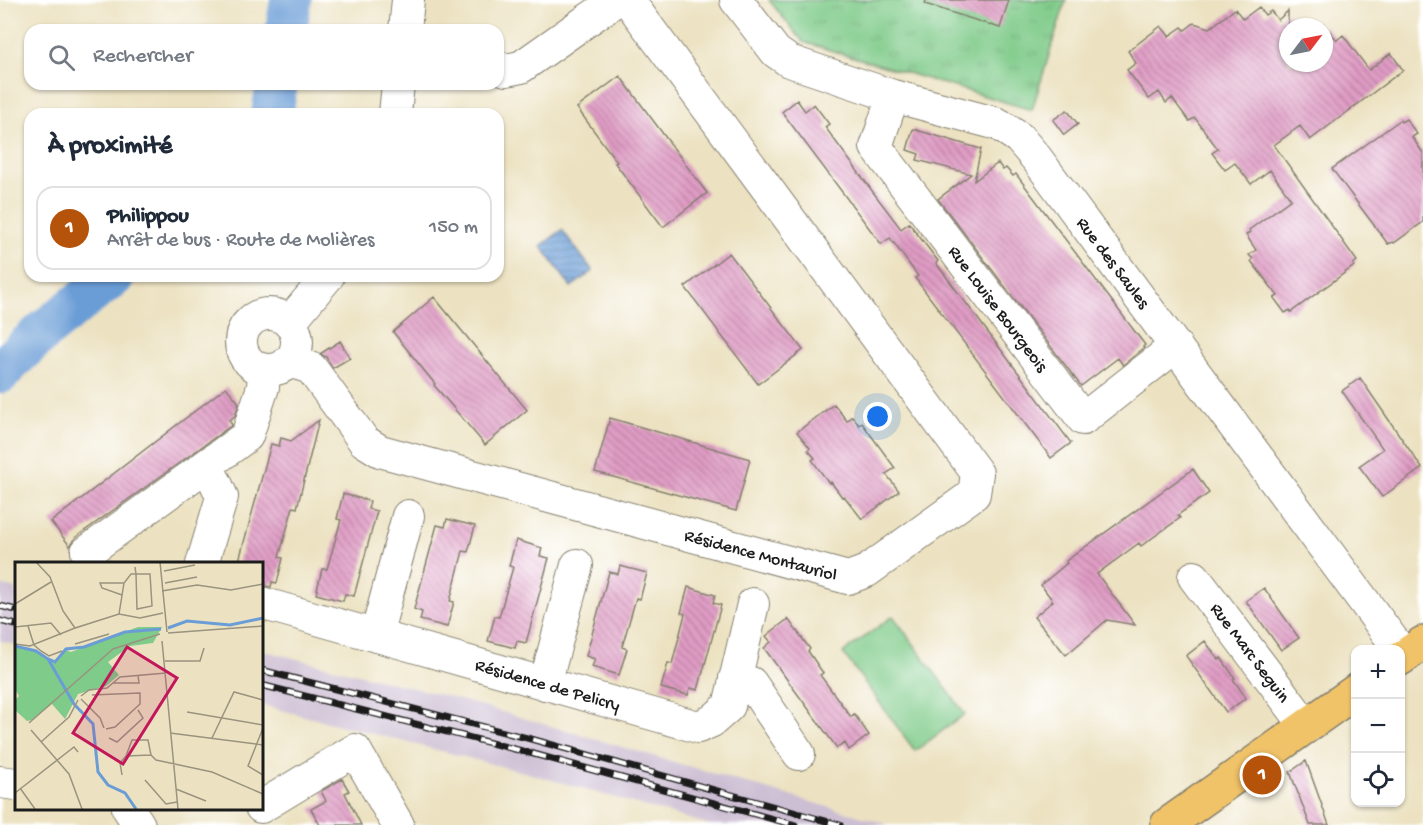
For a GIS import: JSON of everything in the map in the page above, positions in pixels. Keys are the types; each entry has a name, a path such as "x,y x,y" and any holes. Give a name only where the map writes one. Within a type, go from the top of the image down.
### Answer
{"main road":[{"path":"1167,825 1351,695"}],"street":[{"path":"406,24 408,0"},
{"path":"504,69 521,67 616,0"},
{"name":"Résidence Montauriol","path":"277,365 310,368 364,441 380,451 848,578 867,572 974,494 977,473 628,0"},
{"name":"Rue des Saules","path":"736,0 776,52 789,61 893,96 998,124 1019,138 1406,651"},
{"path":"396,108 397,90"},
{"name":"Rue Louise Bourgeois","path":"893,96 876,147 1083,419 1176,346"},
{"path":"289,322 323,282"},
{"path":"87,552 247,436 263,387 277,365 296,350 294,330 289,322 274,315 258,316 250,321 241,337 246,357 252,364 277,365"},
{"path":"203,562 222,497 206,466"},
{"path":"376,636 408,516"},
{"path":"545,684 577,565"},
{"name":"Rue Marc Seguin","path":"1194,577 1307,727"},
{"name":"Résidence de Pelicry","path":"262,603 698,727 712,721 729,706 753,604"},
{"path":"735,678 752,683 799,754"},
{"path":"262,807 355,750 398,825"},
{"path":"0,782 15,784"},
{"path":"129,810 139,825"}],"shaded area":[{"path":"0,585 15,589 15,645 0,641"},
{"path":"262,650 454,698 890,825 710,825 527,773 262,705"}],"green space":[{"path":"769,0 1066,0 1032,110 803,42"},
{"path":"893,616 965,714 915,751 843,653"}],"water":[{"path":"562,230 593,271 571,287 541,246"}],"building":[{"path":"926,0 1009,0 1000,28 925,4"},
{"path":"1259,7 1265,15 1271,11 1279,19 1279,72 1333,72 1333,35 1337,40 1343,35 1369,70 1391,53 1403,70 1310,140 1300,126 1274,145 1357,261 1353,264 1354,266 1291,312 1290,310 1285,313 1274,298 1278,296 1251,261 1253,259 1249,255 1256,250 1246,235 1250,232 1249,230 1291,199 1270,170 1251,184 1235,163 1225,170 1212,153 1218,149 1195,118 1189,121 1172,98 1166,103 1159,92 1149,99 1127,70 1136,63 1128,51 1161,26 1169,36 1182,27 1185,30 1194,23 1210,28 1235,9 1243,19"},
{"path":"1288,11 1288,18 1280,18"},
{"path":"620,76 707,193 663,227 577,108"},
{"path":"797,100 805,111 814,104 829,124 825,127 901,229 909,223 938,261 936,263 1071,443 1051,458 915,278 918,276 890,238 881,244 782,112"},
{"path":"1067,110 1078,124 1064,135 1053,120"},
{"path":"1406,119 1417,134 1412,137 1423,153 1423,222 1394,243 1388,244 1332,169 1400,120 1401,122"},
{"path":"913,129 981,149 974,181 998,163 1003,170 1006,168 1013,176 1016,174 1145,345 1144,348 1123,365 1118,358 1081,386 938,199 971,174 917,160 919,154 907,150"},
{"path":"729,253 803,350 758,384 685,287"},
{"path":"434,297 527,410 485,445 393,332"},
{"path":"340,341 350,358 333,368 326,357 320,354"},
{"path":"1360,378 1422,468 1382,497 1359,466 1383,449 1342,391"},
{"path":"226,387 239,403 235,416 229,420 232,425 76,537 70,546 51,522"},
{"path":"834,404 847,421 852,416 859,425 862,423 895,468 886,474 899,491 862,519 844,496 842,497 831,482 829,483 812,460 815,458 808,450 810,448 797,432"},
{"path":"610,418 750,459 736,511 595,472"},
{"path":"319,420 297,508 293,507 279,557 283,558 277,583 272,582 271,587 262,586 262,562 239,562 271,444 279,446 281,438 291,441"},
{"path":"1193,469 1209,493 1178,515 1180,518 1141,546 1139,543 1097,574 1135,625 1107,620 1066,655 1034,617 1053,601 1041,585 1067,563 1066,561"},
{"path":"343,494 370,501 368,509 377,511 354,596 345,594 343,601 316,594 322,569 327,569 341,520 337,519"},
{"path":"447,519 475,526 468,552 463,551 450,601 454,602 447,627 420,620 422,612 414,609 437,525 445,527"},
{"path":"516,540 542,548 540,556 549,558 526,643 517,641 515,648 488,641 495,616 499,617 513,567 509,566"},
{"path":"620,566 647,573 640,599 636,598 622,647 627,649 619,675 592,667 595,659 586,656 609,572 618,574"},
{"path":"688,587 715,595 713,603 721,605 698,690 690,688 688,695 661,688 668,663 672,664 685,614 681,613"},
{"path":"1264,588 1299,638 1281,650 1246,601"},
{"path":"788,619 810,649 808,651 823,673 820,675 851,717 854,714 869,735 849,750 845,743 837,748 764,648 771,642 766,636"},
{"path":"1205,641 1219,660 1221,658 1246,698 1226,712 1186,656"},
{"path":"1306,761 1329,825 1310,825 1290,772"},
{"path":"342,779 349,791 345,793 361,825 320,825 311,809 326,801 321,791"}],"waterway":[{"path":"287,24 291,0"},
{"path":"273,108 276,90"},
{"path":"0,373 41,334 106,282"}],"railway":[{"path":"0,606 15,610"},
{"path":"0,621 15,625"},
{"path":"262,670 531,739 840,825"},
{"path":"262,685 530,753 795,825"}],"place":[{"name":"Philippou","path":"1262,775"}]}
